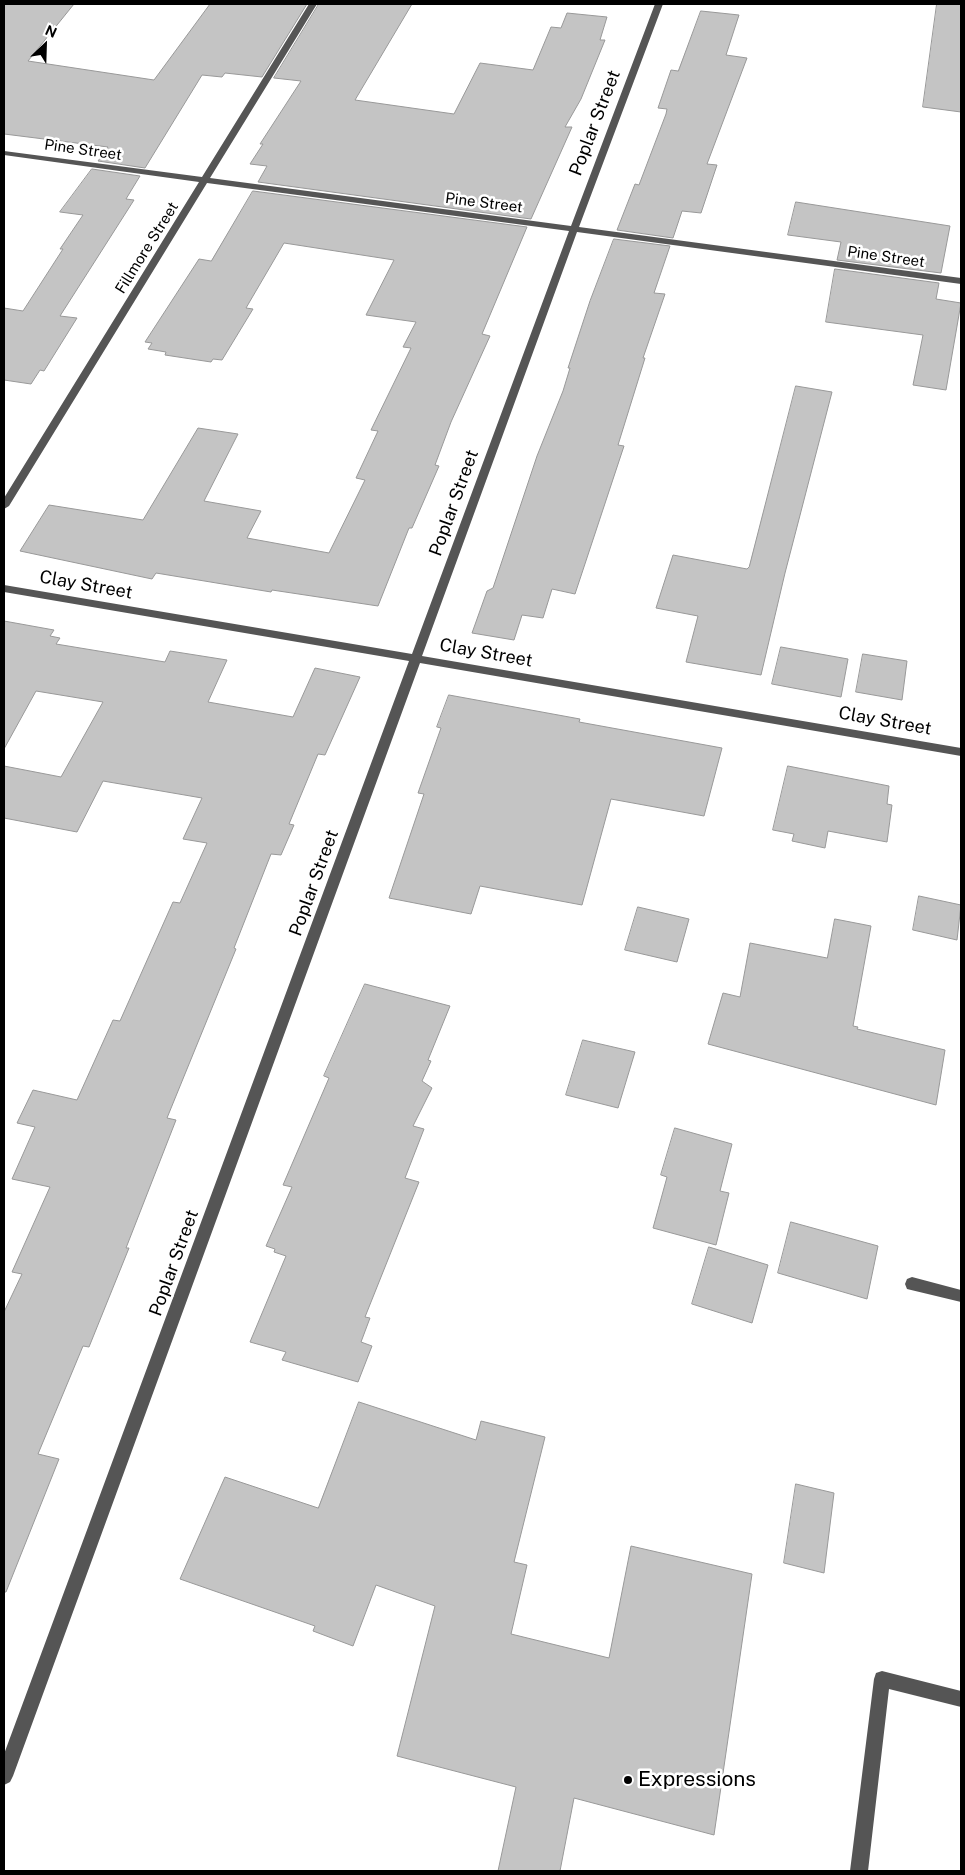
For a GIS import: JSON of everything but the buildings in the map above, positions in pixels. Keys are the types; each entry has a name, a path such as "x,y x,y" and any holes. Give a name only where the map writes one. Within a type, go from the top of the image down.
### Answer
{"street":[{"name":"Fillmore Street","path":"4,506 312,4"},
{"name":"Poplar Street","path":"4,1776 574,228 659,4"},
{"name":"Pine Street","path":"4,154 574,228 961,281"},
{"name":"Clay Street","path":"4,588 961,752"},
{"path":"912,1284 961,1296"},
{"path":"859,1871 882,1679 961,1699"}],"place":[{"name":"Expressions","path":"628,1780"}]}
